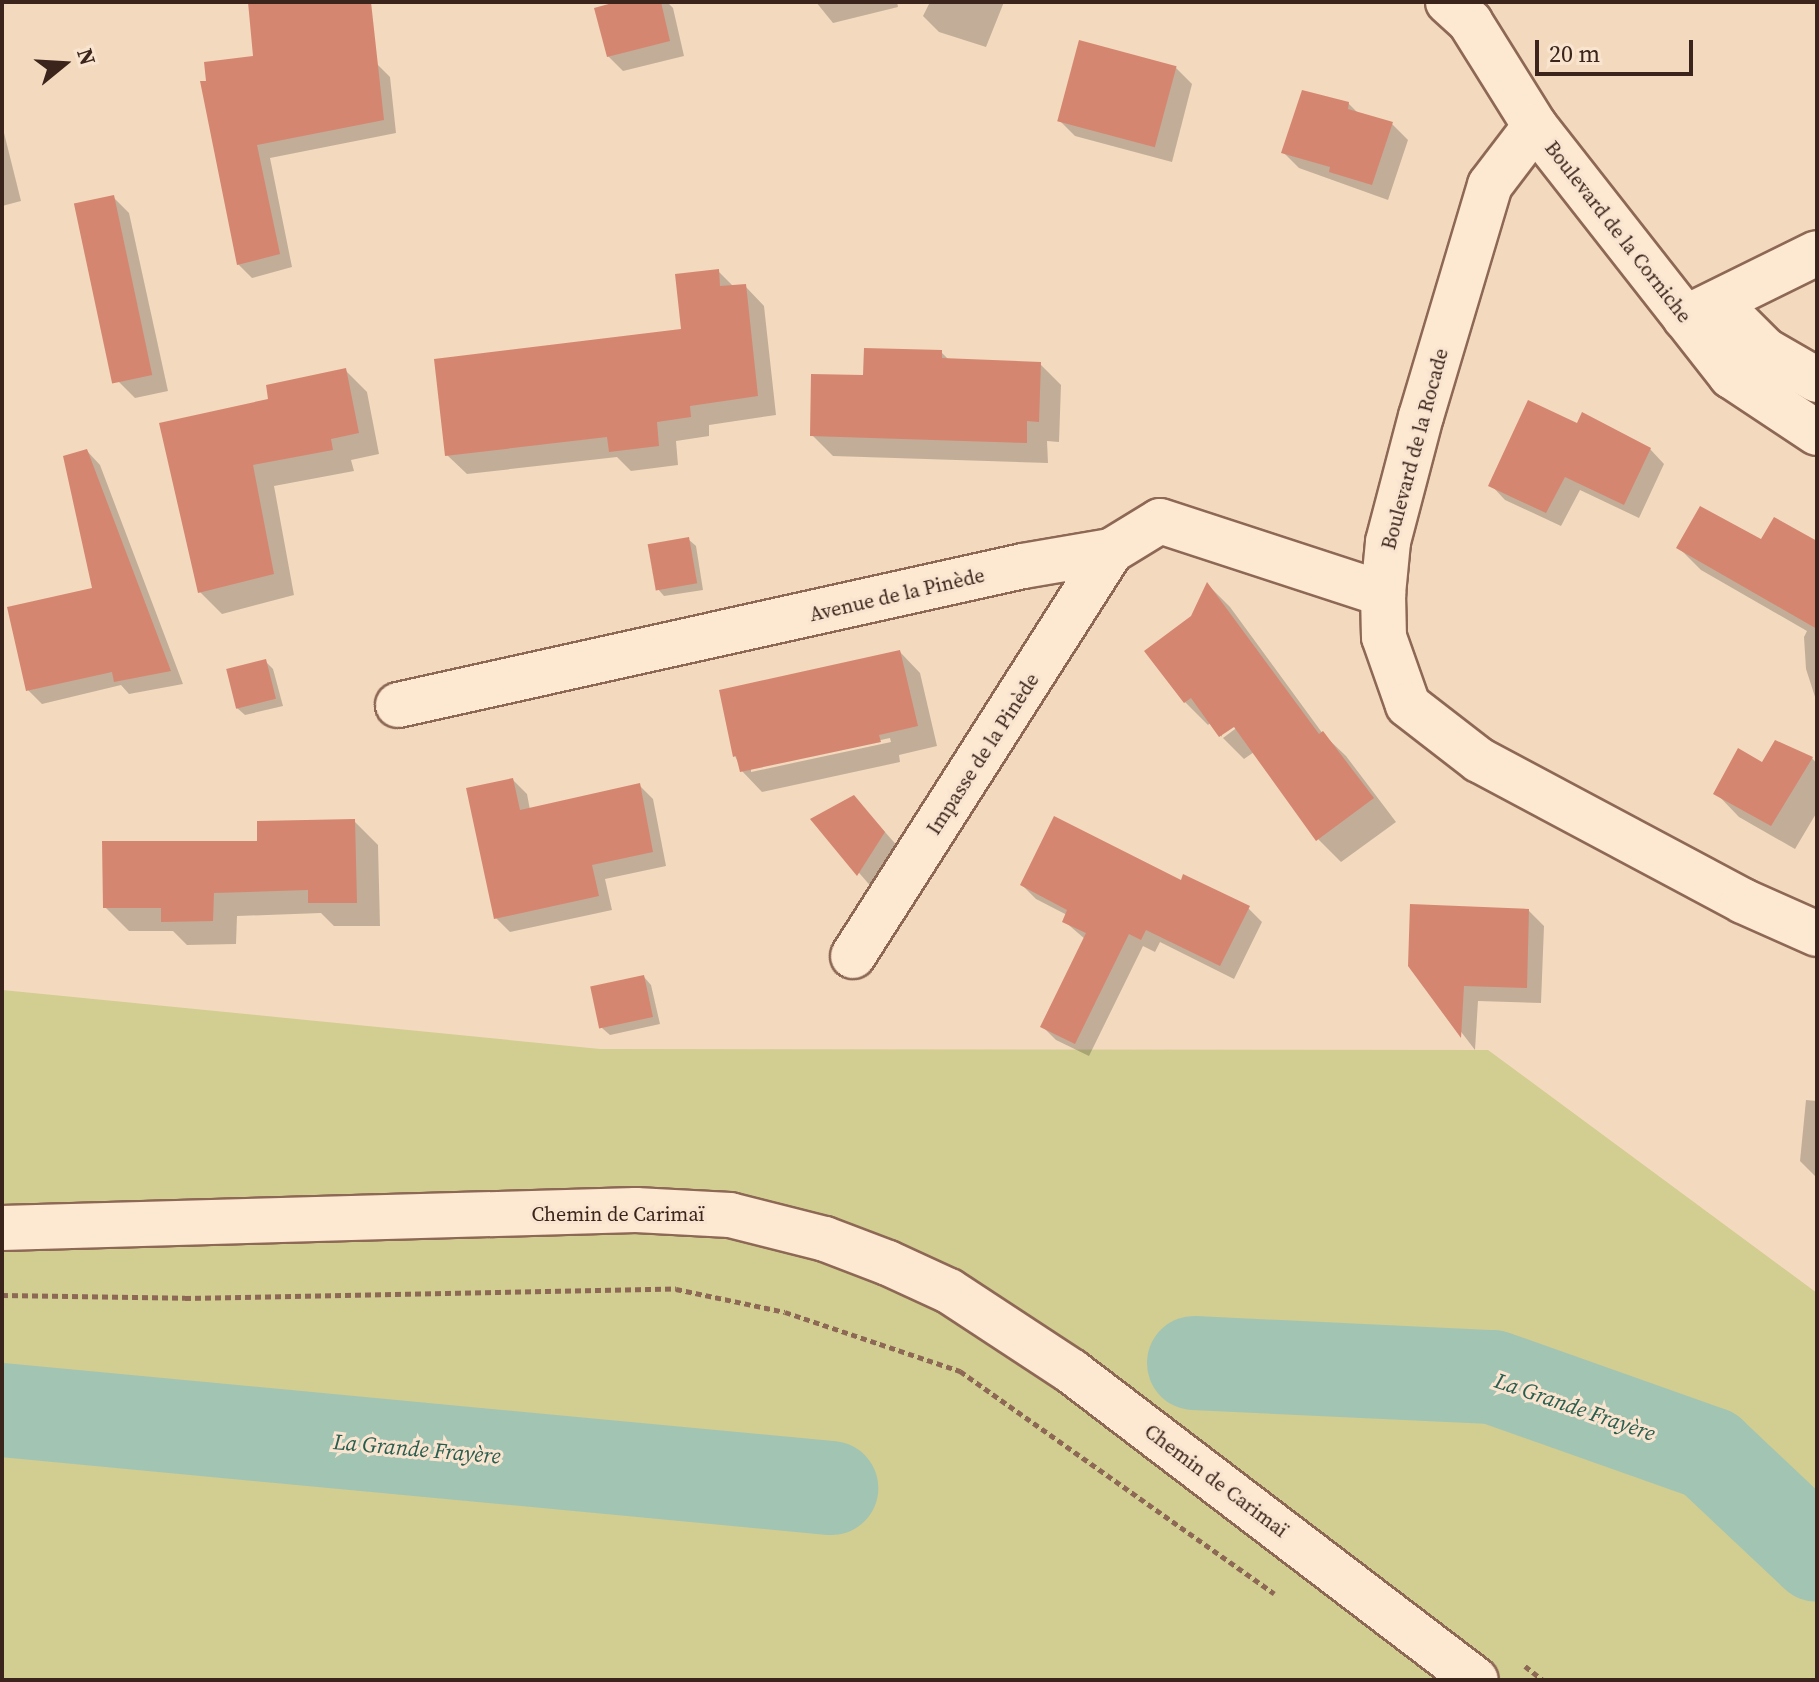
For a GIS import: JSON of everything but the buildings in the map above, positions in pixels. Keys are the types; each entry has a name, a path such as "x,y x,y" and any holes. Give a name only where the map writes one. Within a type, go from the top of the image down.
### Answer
{"street":[{"name":"Boulevard de la Corniche","path":"1448,2 1470,22 1535,126 1702,311 1731,376 1817,433"},
{"name":"Boulevard de la Rocade","path":"1535,126 1490,185 1421,416 1388,542 1383,594 1384,637 1408,705 1479,760 1743,901 1817,934"},
{"path":"1702,311 1817,253"},
{"path":"1702,311 1817,380"},
{"name":"Avenue de la Pinède","path":"398,705 1023,566 1111,551 1160,521 1383,594"},
{"name":"Impasse de la Pinède","path":"853,956 1111,551"},
{"name":"Chemin de Carimaï","path":"2,1228 636,1210 730,1215 825,1239 949,1291 1071,1371 1476,1680"}],"path":[{"path":"2,1295 185,1298 676,1289 785,1312 960,1371 1276,1594"},
{"path":"1520,1662 1543,1680"}],"shaded area":[{"path":"2,990 600,1049 1488,1050 1817,1293 1817,1680 2,1679"}],"waterway":[{"name":"La Grande Frayère","path":"1194,1363 1493,1377 1710,1454 1817,1555"},
{"name":"La Grande Frayère","path":"2,1410 831,1488"}]}
